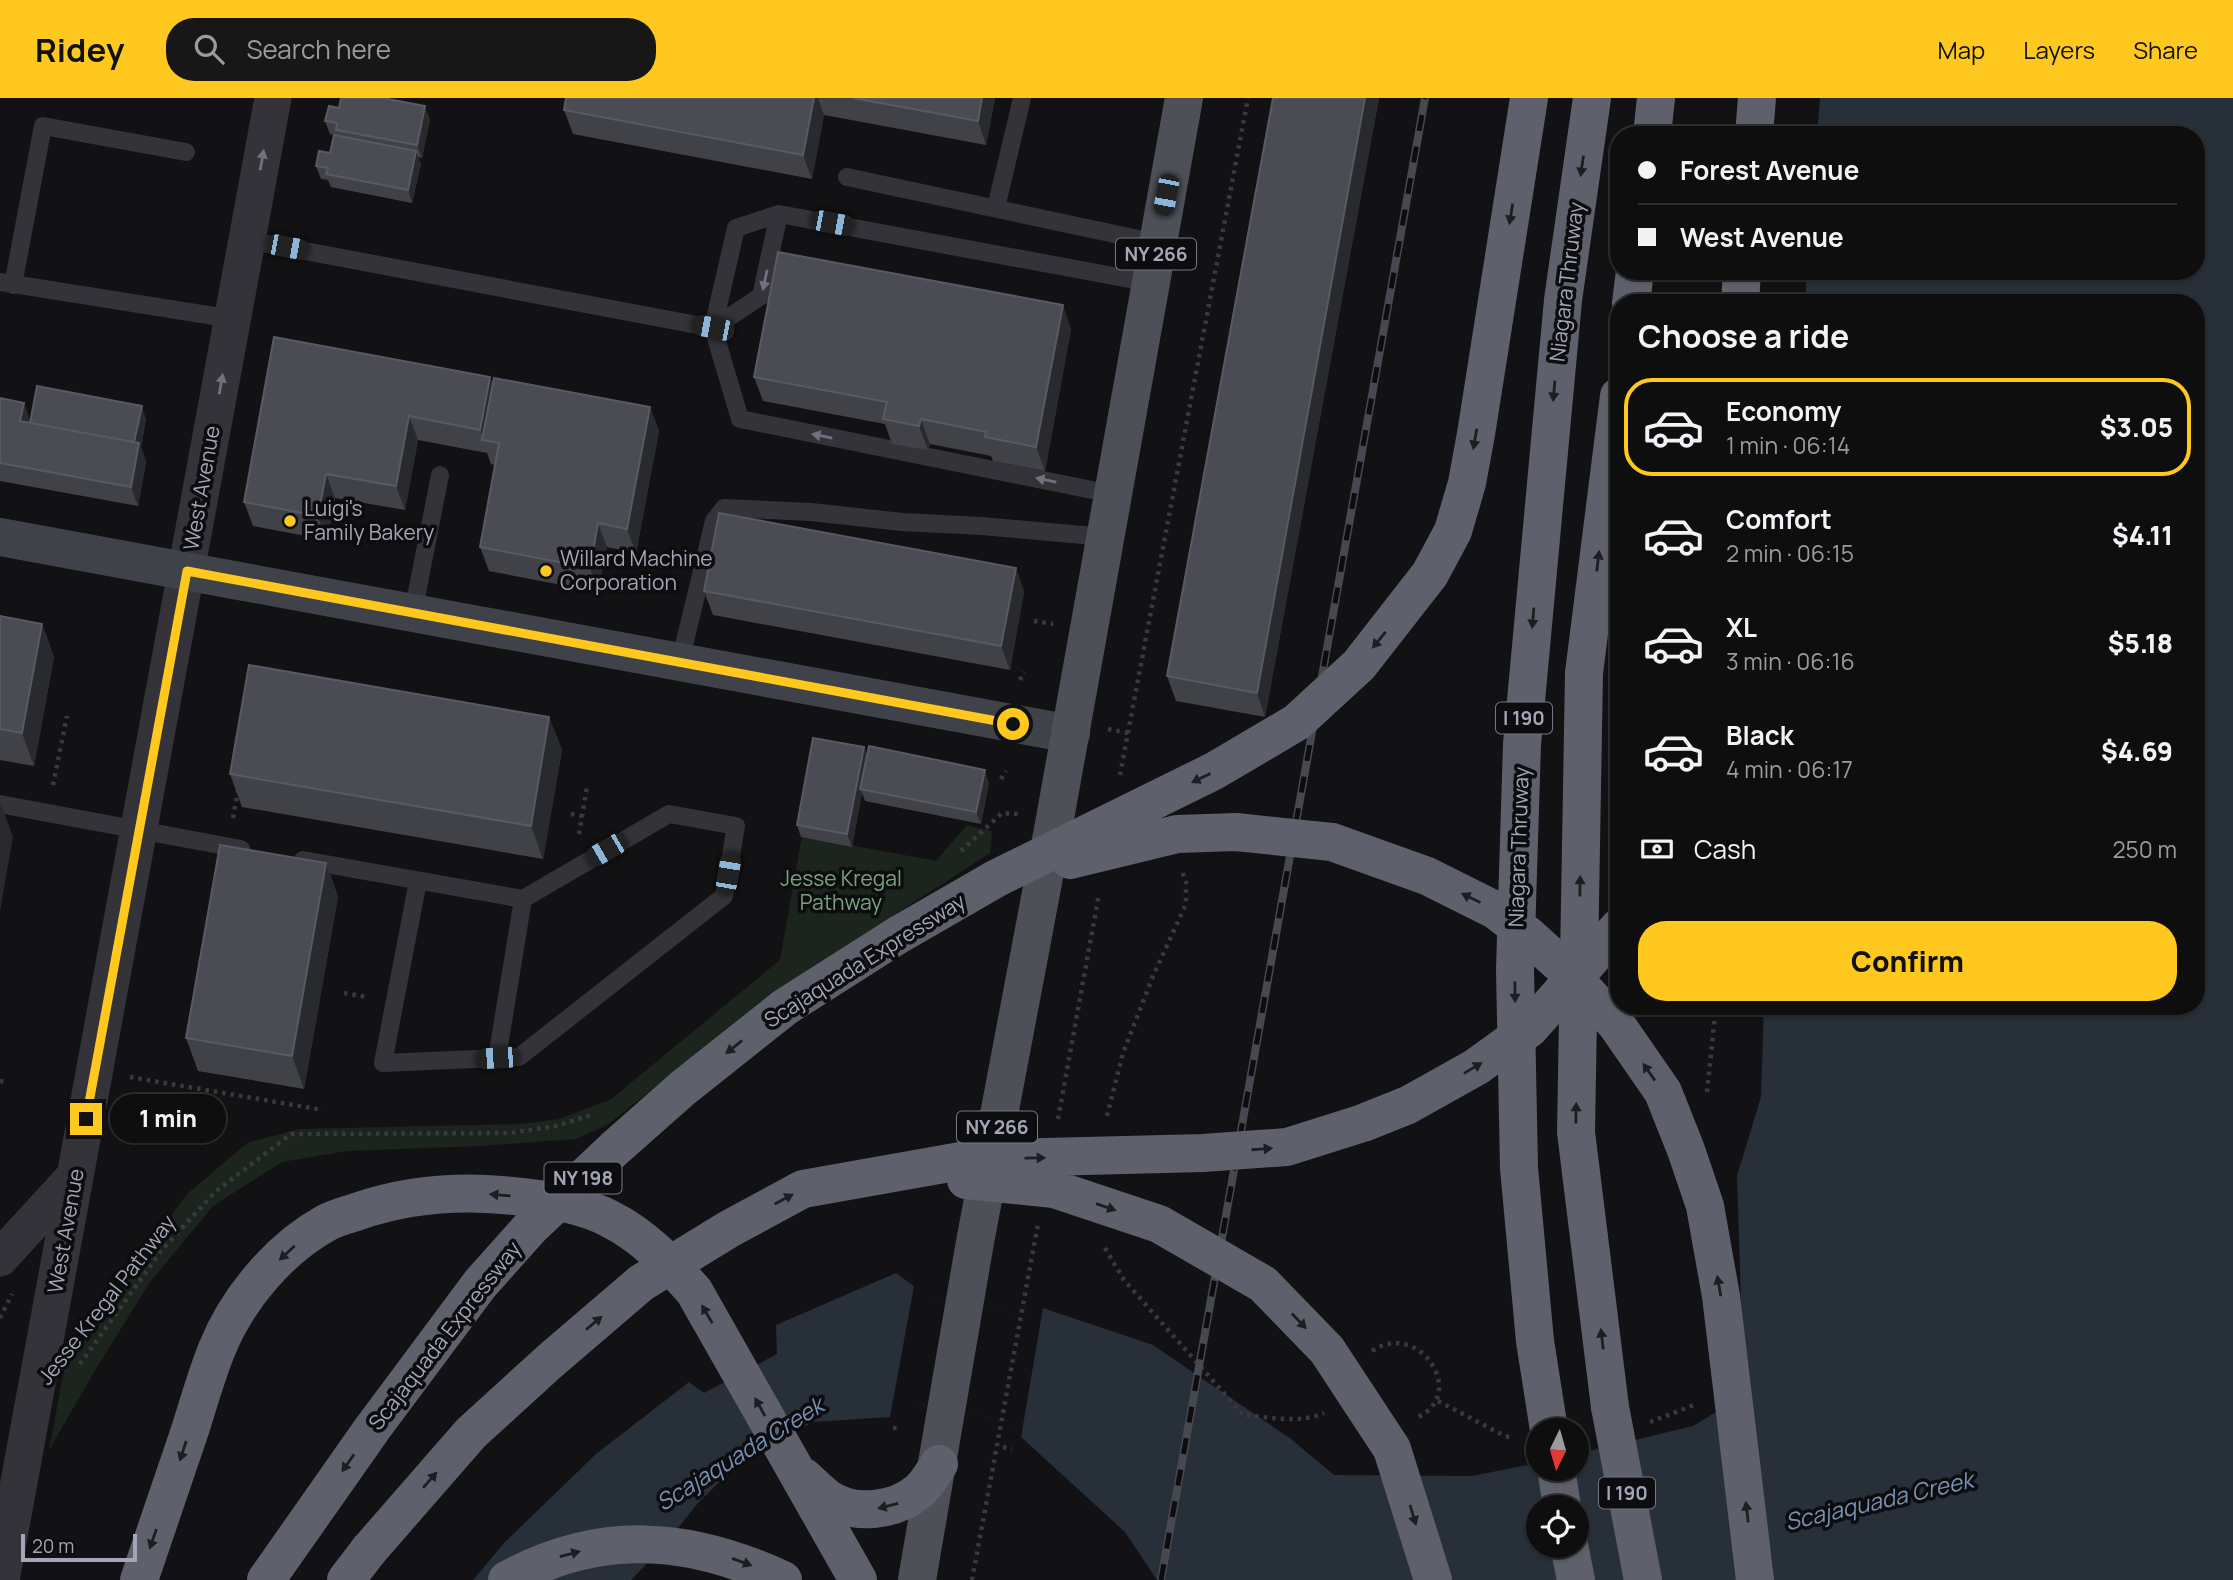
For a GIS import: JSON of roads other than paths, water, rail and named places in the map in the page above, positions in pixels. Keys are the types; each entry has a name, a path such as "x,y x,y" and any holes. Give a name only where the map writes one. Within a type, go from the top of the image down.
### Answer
{"highway":[{"path":"998,878 1214,771 1297,722 1359,665 1430,574 1453,531 1467,483 1529,98"},
{"name":"Niagara Thruway","path":"1537,1418 1535,1341 1519,1168 1515,982 1522,744 1563,300 1592,98"},
{"path":"1653,126 1656,98"},
{"path":"1755,126 1757,98"},
{"name":"I 190","path":"1610,467 1584,673 1576,1132 1610,1407 1643,1580"},
{"path":"998,878 1177,834 1236,832 1332,842 1427,876 1494,909 1562,966 1616,1024 1663,1092 1705,1206 1721,1296 1755,1580"},
{"name":"Scajaquada Expressway","path":"266,1580 372,1429 472,1295 530,1228 673,1097 785,1007 898,935 998,878"},
{"path":"346,1580 471,1433 641,1283 729,1229 803,1189 972,1159 1203,1153 1287,1147 1363,1123 1408,1105 1476,1067 1530,1028 1610,936"},
{"path":"895,1173 1054,1189 1160,1224 1263,1284 1327,1350 1392,1449 1433,1580"},
{"path":"139,1580 217,1348 244,1299 270,1268 303,1238 328,1222 383,1203 419,1195 467,1193 503,1195 572,1205 608,1217 634,1233 668,1261 694,1291 858,1580"},
{"path":"788,1456 831,1500 872,1510 897,1504 920,1490 939,1464"},
{"path":"507,1580 569,1553 616,1545 653,1544 699,1549 745,1562 783,1580"},
{"path":"1572,1558 1576,1580"}],"main road":[{"name":"NY 266","path":"917,1580 1184,98"}],"street":[{"name":"West Avenue","path":"1,1580 274,98"},
{"path":"0,537 1071,734"},
{"path":"0,1258 75,1176"}],"lane":[{"path":"996,208 1022,98"},
{"path":"186,152 43,126 6,284 233,319"},
{"path":"847,177 1157,243"},
{"path":"247,240 713,328 761,296 779,214"},
{"path":"1112,494 740,419 713,328 736,228 779,214 1151,283"},
{"path":"413,613 440,475"},
{"path":"680,662 714,521 724,508 811,512 902,522 1105,537"},
{"path":"0,804 262,853"},
{"path":"288,857 523,900 669,814 736,826 724,896 519,1057 383,1063 418,881"},
{"path":"497,1058 523,900"}],"water":[{"name":"Scajaquada Creek","path":"1820,98 2233,98 2233,1580 1157,1580 1125,1532 1021,1437 1010,1421 914,1403 890,1417 813,1422 740,1462 698,1503 662,1548 631,1580 473,1580 505,1542 596,1454 689,1382 704,1393 777,1354 776,1325 896,1273 930,1298 1028,1315 1043,1308 1153,1345 1291,1439 1334,1475 1472,1476 1526,1465 1526,1481 1589,1481 1589,1451 1693,1426 1744,1395 1737,1176 1761,1097 1764,1015 2205,1015 2205,294 1806,294 1806,280 2205,280 2205,126 1818,126"}],"railway":[{"path":"1161,1580 1425,98"}],"place":[{"name":"Luigi's Family Bakery","path":"290,521"},
{"name":"Willard Machine Corporation","path":"546,571"}],"park label":[{"name":"Jesse Kregal Pathway","path":"841,891"}]}
